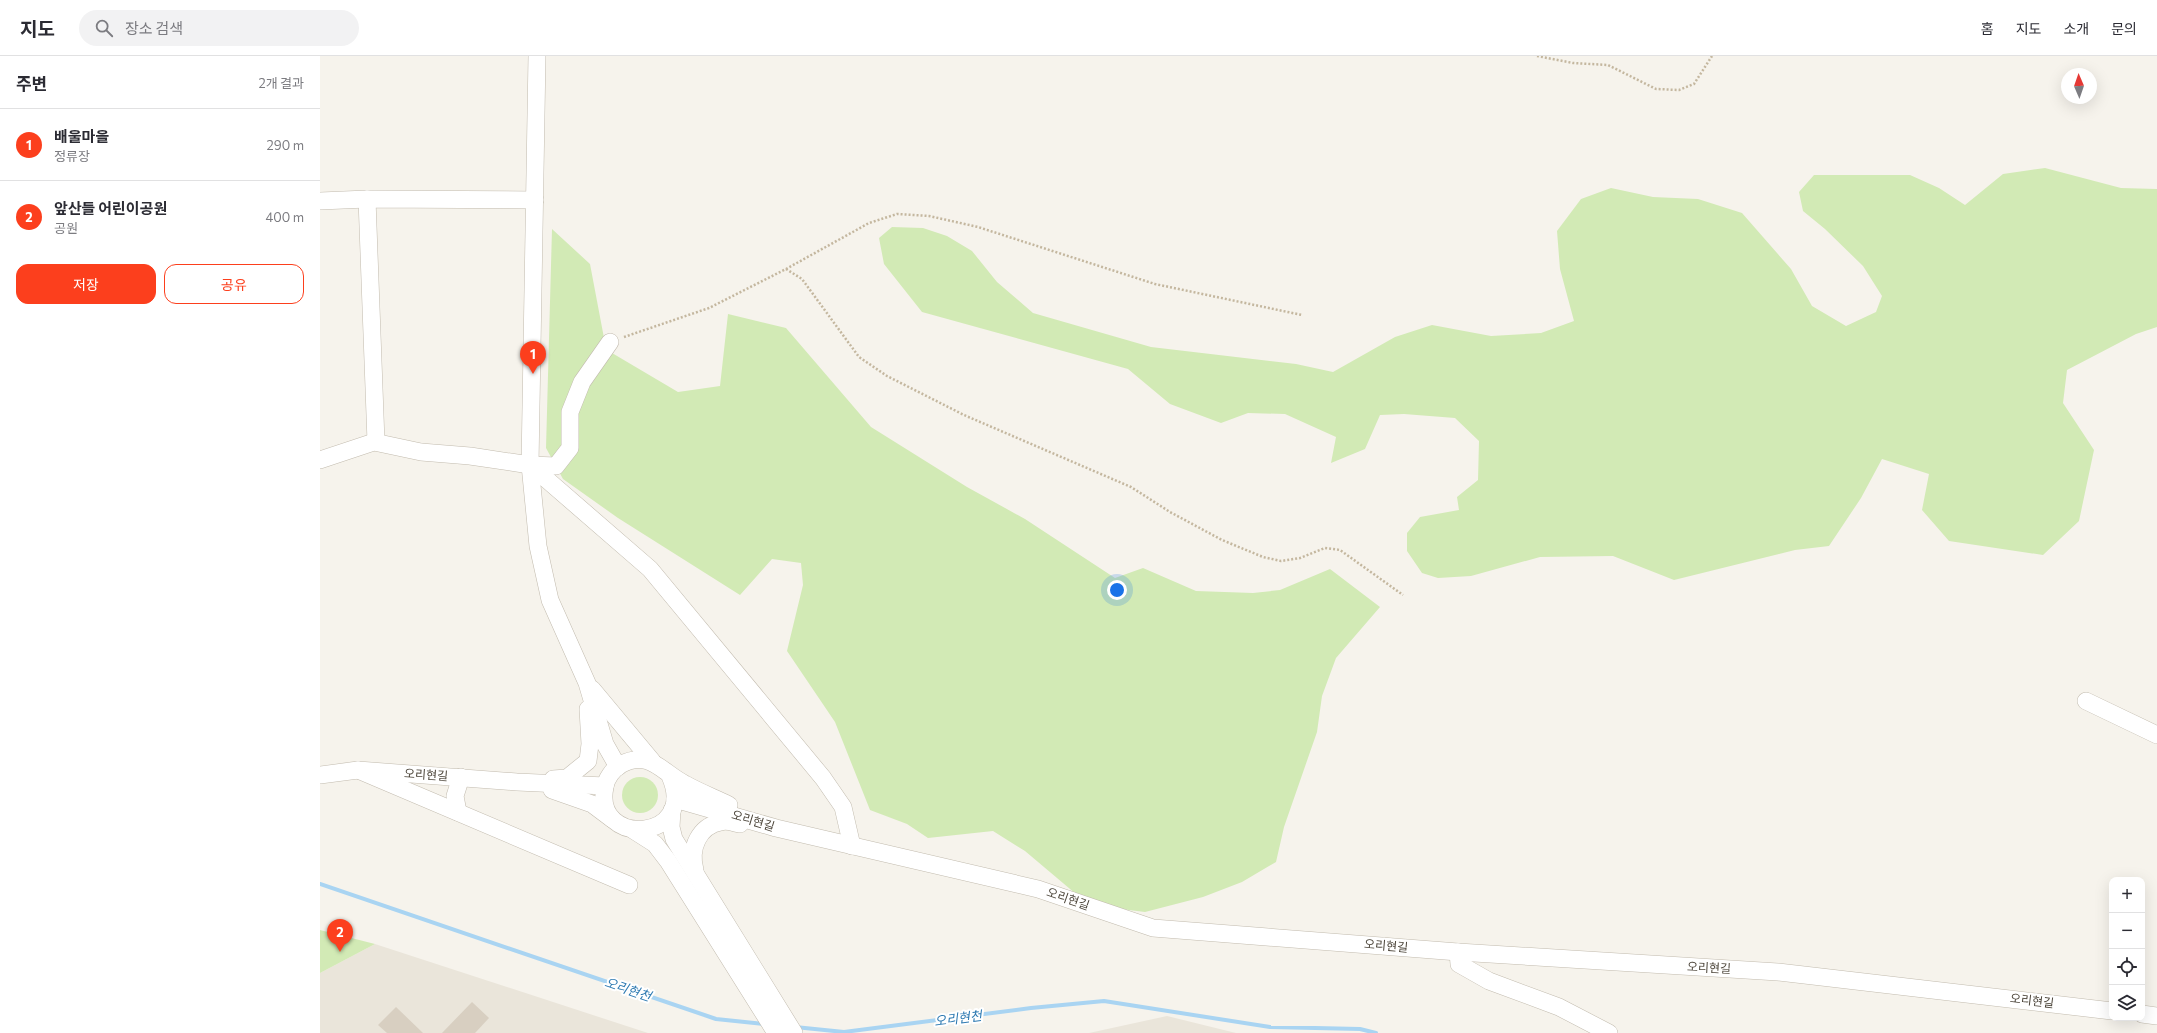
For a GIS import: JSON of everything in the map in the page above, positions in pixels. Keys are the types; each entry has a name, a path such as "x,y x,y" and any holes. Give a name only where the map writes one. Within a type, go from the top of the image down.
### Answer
{"street":[{"path":"537,56 530,465 538,546 550,600 587,683 605,744 618,767"},
{"path":"320,201 367,199 535,200"},
{"path":"367,199 376,442"},
{"path":"320,460 376,442 420,452 470,456 530,465 556,466 570,448 570,412 582,382 610,342"},
{"path":"530,465 650,569 823,778 843,807 852,846"},
{"path":"587,683 652,761 662,767 670,776 675,787 671,827 674,839 698,878"},
{"path":"517,782 567,778 579,770 588,761 590,744 587,683"},
{"path":"2086,701 2157,735"},
{"path":"613,819 606,809 604,798 605,786 610,775 618,767 628,761 640,759 652,761"},
{"path":"358,770 629,884"},
{"name":"오리현길","path":"320,775 358,770 517,782 605,786"},
{"path":"670,776 776,828"},
{"path":"458,812 455,796 460,777"},
{"path":"517,782 558,791 592,804 622,827 633,830 645,831 656,827 666,820 674,804"},
{"name":"오리현길","path":"674,804 1038,889 1154,928 1458,952 1778,972 2109,1011"},
{"path":"776,828 723,821 707,827 693,849 693,863 698,878 723,935 776,1033"},
{"path":"633,830 655,844 794,1033"},
{"path":"1458,952 1459,964 1489,981 1559,1006 1609,1033"},
{"path":"2145,1014 2157,1016"}],"path":[{"path":"1537,56 1573,63 1608,66 1656,89 1679,90 1694,84 1712,56"},
{"path":"610,342 709,308 786,269 869,223 897,214 929,216 978,227 1155,284 1302,316"},
{"path":"786,269 802,279 859,357 887,376 964,415 1131,487 1170,512 1222,540 1263,557 1281,561 1300,558 1325,548 1340,550 1403,595"}],"shaded area":[{"path":"375,944 648,1033 320,1033 320,973"},
{"path":"1167,1016 1236,1033 1089,1033"}],"green space":[{"path":"2045,168 2121,188 2157,189 2157,327 2136,334 2067,370 2063,403 2094,450 2079,521 2043,555 1949,541 1922,510 1929,474 1882,459 1861,498 1829,546 1795,550 1674,580 1613,556 1540,557 1471,576 1438,578 1422,573 1407,551 1407,533 1420,517 1459,510 1457,497 1478,480 1479,441 1455,418 1404,414 1380,415 1365,449 1331,463 1336,437 1285,414 1248,413 1221,423 1170,404 1128,369 922,312 884,264 879,238 892,227 923,228 947,236 972,251 997,282 1033,313 1151,347 1296,364 1333,372 1395,337 1432,325 1491,336 1541,333 1574,321 1560,269 1557,231 1581,199 1611,188 1653,197 1698,199 1742,213 1791,269 1812,306 1846,326 1876,312 1882,296 1863,266 1825,229 1803,211 1799,192 1814,175 1910,175 1939,188 1965,205 2003,174"},
{"path":"552,229 590,264 604,338 612,353 678,392 720,386 728,314 786,328 871,427 967,487 1025,519 1115,578 1143,568 1196,591 1253,593 1280,590 1330,569 1380,607 1336,658 1322,696 1317,732 1284,827 1276,862 1242,882 1203,897 1145,912 1089,905 1025,851 993,831 928,838 907,824 870,810 835,722 787,651 803,585 801,563 772,559 740,595 618,518 563,479 546,448"},
{"path":"640,777 650,780 655,785 658,795 655,805 650,810 640,813 630,810 625,805 622,795 625,785 630,780"},
{"path":"320,930 375,944 320,973"}],"building":[{"path":"472,1002 489,1018 475,1033 442,1033"},
{"path":"396,1007 423,1033 387,1033 378,1025"}],"waterway":[{"name":"오리현천","path":"320,884 716,1019 764,1024"},
{"name":"오리현천","path":"795,1027 844,1032 1031,1008 1104,1001 1270,1027 1360,1029 1376,1033"}],"place":[{"name":"배울마을","path":"533,374"},
{"name":"앞산들 어린이공원","path":"340,952"}]}
